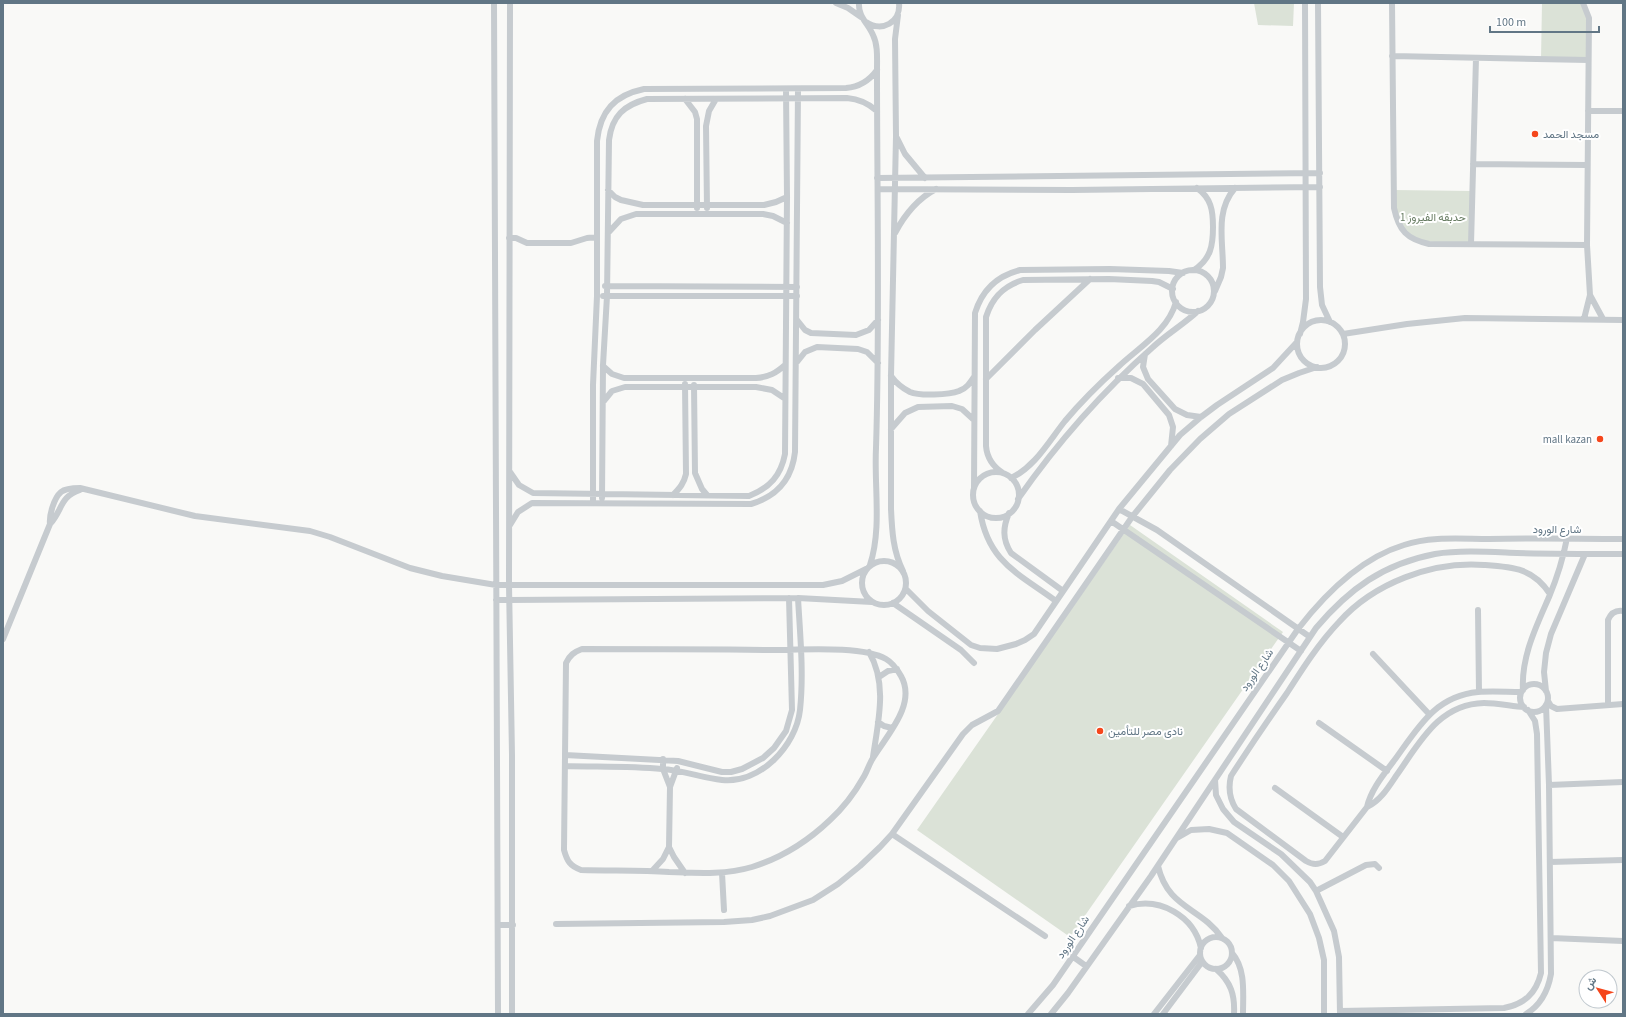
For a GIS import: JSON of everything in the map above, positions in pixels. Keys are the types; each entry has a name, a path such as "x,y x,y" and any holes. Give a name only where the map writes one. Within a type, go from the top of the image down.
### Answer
{"street":[{"path":"494,3 498,1014"},
{"path":"510,3 509,600 512,755 512,1014"},
{"path":"836,3 848,8 863,20 877,27 883,27 894,20 898,15"},
{"path":"859,3 863,20 874,36 876,44 877,70 878,363 876,530 874,549 864,574 862,584 865,594 872,602"},
{"path":"1300,334 1306,299 1305,3"},
{"path":"1318,3 1320,296 1324,310 1330,322"},
{"path":"1392,3 1394,208 1397,222 1405,233 1416,241 1430,244 1587,245"},
{"path":"1583,3 1588,18 1587,245 1590,295 1584,319"},
{"path":"496,600 798,598 872,602 882,605 893,603 901,597 906,588 906,579 895,551 892,531 891,429 896,189 895,39 900,4"},
{"path":"1392,56 1588,60"},
{"path":"1471,244 1476,58"},
{"path":"593,503 593,385 597,296 597,141 598,130 607,110 614,102 628,93 644,89 798,89 856,87 872,78 877,70"},
{"path":"509,471 519,484 533,493 749,496 763,490 774,481 780,473 785,454 784,398 787,197 786,89"},
{"path":"509,526 518,512 532,503 752,504 771,496 786,482 794,462 797,362 798,89"},
{"path":"628,93 633,104"},
{"path":"602,503 602,402 607,296 608,140 614,121 620,113 633,104 648,99 855,98 877,111"},
{"path":"685,99 695,112 697,119 697,214"},
{"path":"707,214 706,126 709,111 716,99"},
{"path":"1588,111 1623,111"},
{"path":"896,136 905,154 924,178"},
{"path":"1473,164 1588,165"},
{"path":"877,178 1320,172"},
{"path":"597,184 608,187 615,197 636,204 764,205 787,197"},
{"path":"878,189 938,188 1072,190 1320,187"},
{"path":"895,234 900,222 917,202 938,188"},
{"path":"1056,601 1005,564 996,555 985,534 980,511 974,502 975,313 984,293 991,284 1005,275 1020,270 1162,270 1183,273 1194,270 1204,262 1211,251 1213,244 1211,206 1208,199 1197,188"},
{"path":"1063,591 1021,561 1011,553 1006,546 1004,529 1009,513 1070,430 1118,378 1162,339 1211,302 1220,281 1222,268 1222,214 1226,200 1235,188"},
{"path":"608,234 621,219 629,216 644,214 763,214 778,218 786,223"},
{"path":"509,238 516,238 527,243 571,243 587,238 597,237"},
{"path":"1194,270 1204,273 1209,277 1214,287 1214,293"},
{"path":"1011,478 1022,472 1031,464 1066,420 1103,381 1163,326 1174,311 1176,302 1173,289 1176,280 1183,273"},
{"path":"1018,499 1017,487 1011,478 992,465 986,452 986,317 995,297 1012,283 1023,280 1090,279 1152,281 1159,282 1173,289"},
{"path":"986,379 1035,330 1090,279"},
{"path":"597,286 797,287"},
{"path":"1590,295 1603,319"},
{"path":"597,296 797,296"},
{"path":"1176,302 1183,309 1188,311 1198,311"},
{"path":"1343,334 1436,320 1465,318 1623,320"},
{"path":"797,320 805,330 811,333 856,335 869,330 878,320"},
{"path":"556,924 724,922 752,920 770,916 813,900 838,884 860,866 892,834 962,734 972,725 993,715 1002,707 1132,517 1170,470 1215,425 1243,404 1282,380 1317,367 1330,366 1340,358 1345,346 1343,334 1336,325 1330,322 1319,320 1313,322 1303,328 1297,342 1273,368 1201,417 1171,446 1119,509 1034,634 1025,640 1007,647 988,649 971,645 928,611 906,588"},
{"path":"1297,342 1298,351 1302,358 1309,364 1317,367"},
{"path":"797,362 805,352 817,347 858,349 867,352 878,363"},
{"path":"1145,354 1143,367 1148,379 1175,409 1187,415 1201,417"},
{"path":"603,365 612,374 624,378 766,378 773,375 785,365"},
{"path":"891,376 899,386 917,394 952,393 959,391 971,383 974,377"},
{"path":"673,495 680,489 686,474 685,378"},
{"path":"693,378 695,473 702,489 707,495"},
{"path":"1118,378 1131,378 1143,384 1169,415 1173,426 1171,446"},
{"path":"602,402 612,391 625,387 756,387 772,390 784,398"},
{"path":"891,429 905,413 918,407 952,406 962,409 974,420"},
{"path":"974,488 980,478 985,475 997,472 1002,473"},
{"path":"3,639 50,524 67,497 73,492 85,488 195,516 310,531 330,537 410,568 442,576 496,585 823,585 842,581 882,560 899,566 903,570"},
{"path":"1119,509 1157,530 1310,637"},
{"path":"980,511 994,517 1000,517 1009,513"},
{"path":"1111,521 1301,651"},
{"path":"1215,780 1216,795 1223,809 1234,822 1281,854 1310,882 1316,891 1334,931 1339,957 1340,1012 1431,1012 1504,1008 1514,1006 1524,1001 1538,984 1540,973 1537,734 1535,720 1520,697 1522,691 1522,677 1528,648 1550,594 1564,554 1567,538"},
{"name":"شارع الورود","path":"1028,1014 1053,985 1298,629 1323,600 1366,563 1384,553 1404,545 1424,540 1567,538 1623,539"},
{"path":"1051,1014 1068,993 1158,866 1310,637 1335,606 1357,587 1381,572 1408,561 1435,554 1464,552 1623,554"},
{"path":"1526,1014 1541,1000 1549,983 1551,974 1552,938 1549,785 1547,703 1544,672 1551,634 1585,554"},
{"path":"1546,690 1538,684 1533,684 1528,685 1522,691 1479,692 1453,698 1440,705 1429,714 1409,740 1369,798 1367,807 1326,861 1316,864 1311,863 1236,809 1232,802 1228,785 1231,776 1318,646 1339,622 1367,597 1387,585 1431,569 1454,565 1477,564 1500,566 1523,571 1539,580 1550,594"},
{"path":"565,755 663,759 678,761 722,772 731,772 750,765 763,758 774,748 786,732 792,710 789,598"},
{"path":"565,766 663,769 722,780 733,780 753,774 762,769 780,754 793,735 800,711 801,649 798,598"},
{"path":"893,603 961,650 974,663"},
{"path":"1478,610 1479,692"},
{"path":"1608,705 1608,620 1616,611 1623,611"},
{"path":"582,649 791,650 853,650 869,652 888,660 897,668 903,679 906,690 903,709 872,759 851,798 831,820 793,849 772,860 751,867 722,873 581,870 573,867 567,861 564,850 566,663 570,656 576,651 582,649"},
{"path":"869,652 876,663 880,692 878,722 872,759"},
{"path":"1373,654 1429,714"},
{"path":"879,677 888,671 897,668"},
{"path":"1367,807 1374,804 1384,793 1434,724 1444,715 1457,708 1470,704 1485,703 1538,711 1547,703"},
{"path":"1547,703 1557,709 1623,704"},
{"path":"878,722 884,726 892,728"},
{"path":"1319,722 1387,771"},
{"path":"1409,740 1418,746"},
{"path":"663,759 663,769 670,787"},
{"path":"652,871 663,859 669,847 670,787 678,761"},
{"path":"1549,785 1623,782"},
{"path":"1275,788 1343,837"},
{"path":"1176,838 1191,830 1209,829 1227,834 1273,865 1289,881 1310,914 1319,938 1324,960 1324,1014"},
{"path":"892,834 1045,936"},
{"path":"669,847 685,872"},
{"path":"1550,862 1623,860"},
{"path":"1316,891 1366,865 1375,864 1379,868"},
{"path":"1158,866 1162,881 1175,899 1207,921 1228,943 1232,953 1240,964 1242,974 1243,1014"},
{"path":"722,873 724,910"},
{"path":"1129,906 1150,903 1168,908 1191,926 1198,937 1201,948 1200,955 1202,962 1208,968 1216,969 1227,964 1232,953"},
{"path":"498,925 513,925"},
{"path":"1201,948 1208,939 1215,937 1222,938"},
{"path":"1552,938 1623,942"},
{"path":"1154,1014 1200,955"},
{"path":"1072,956 1086,966"},
{"path":"1163,1014 1202,962"},
{"path":"1216,969 1230,986 1234,996 1234,1014"}],"green space":[{"path":"1254,3 1294,3 1293,26 1258,25"},
{"path":"1542,3 1583,3 1586,8 1588,60 1541,59"},
{"name":"حدبقه الفيروز 1","path":"1394,190 1472,191 1471,244 1416,241 1397,222"},
{"name":"نادى مصر للتأمين","path":"1130,525 1283,632 1070,937 917,830"}],"place":[{"name":"مسجد الحمد","path":"1535,134"},
{"name":"mall kazan","path":"1600,439"},
{"name":"نادى مصر للتأمين","path":"1100,731"}]}
